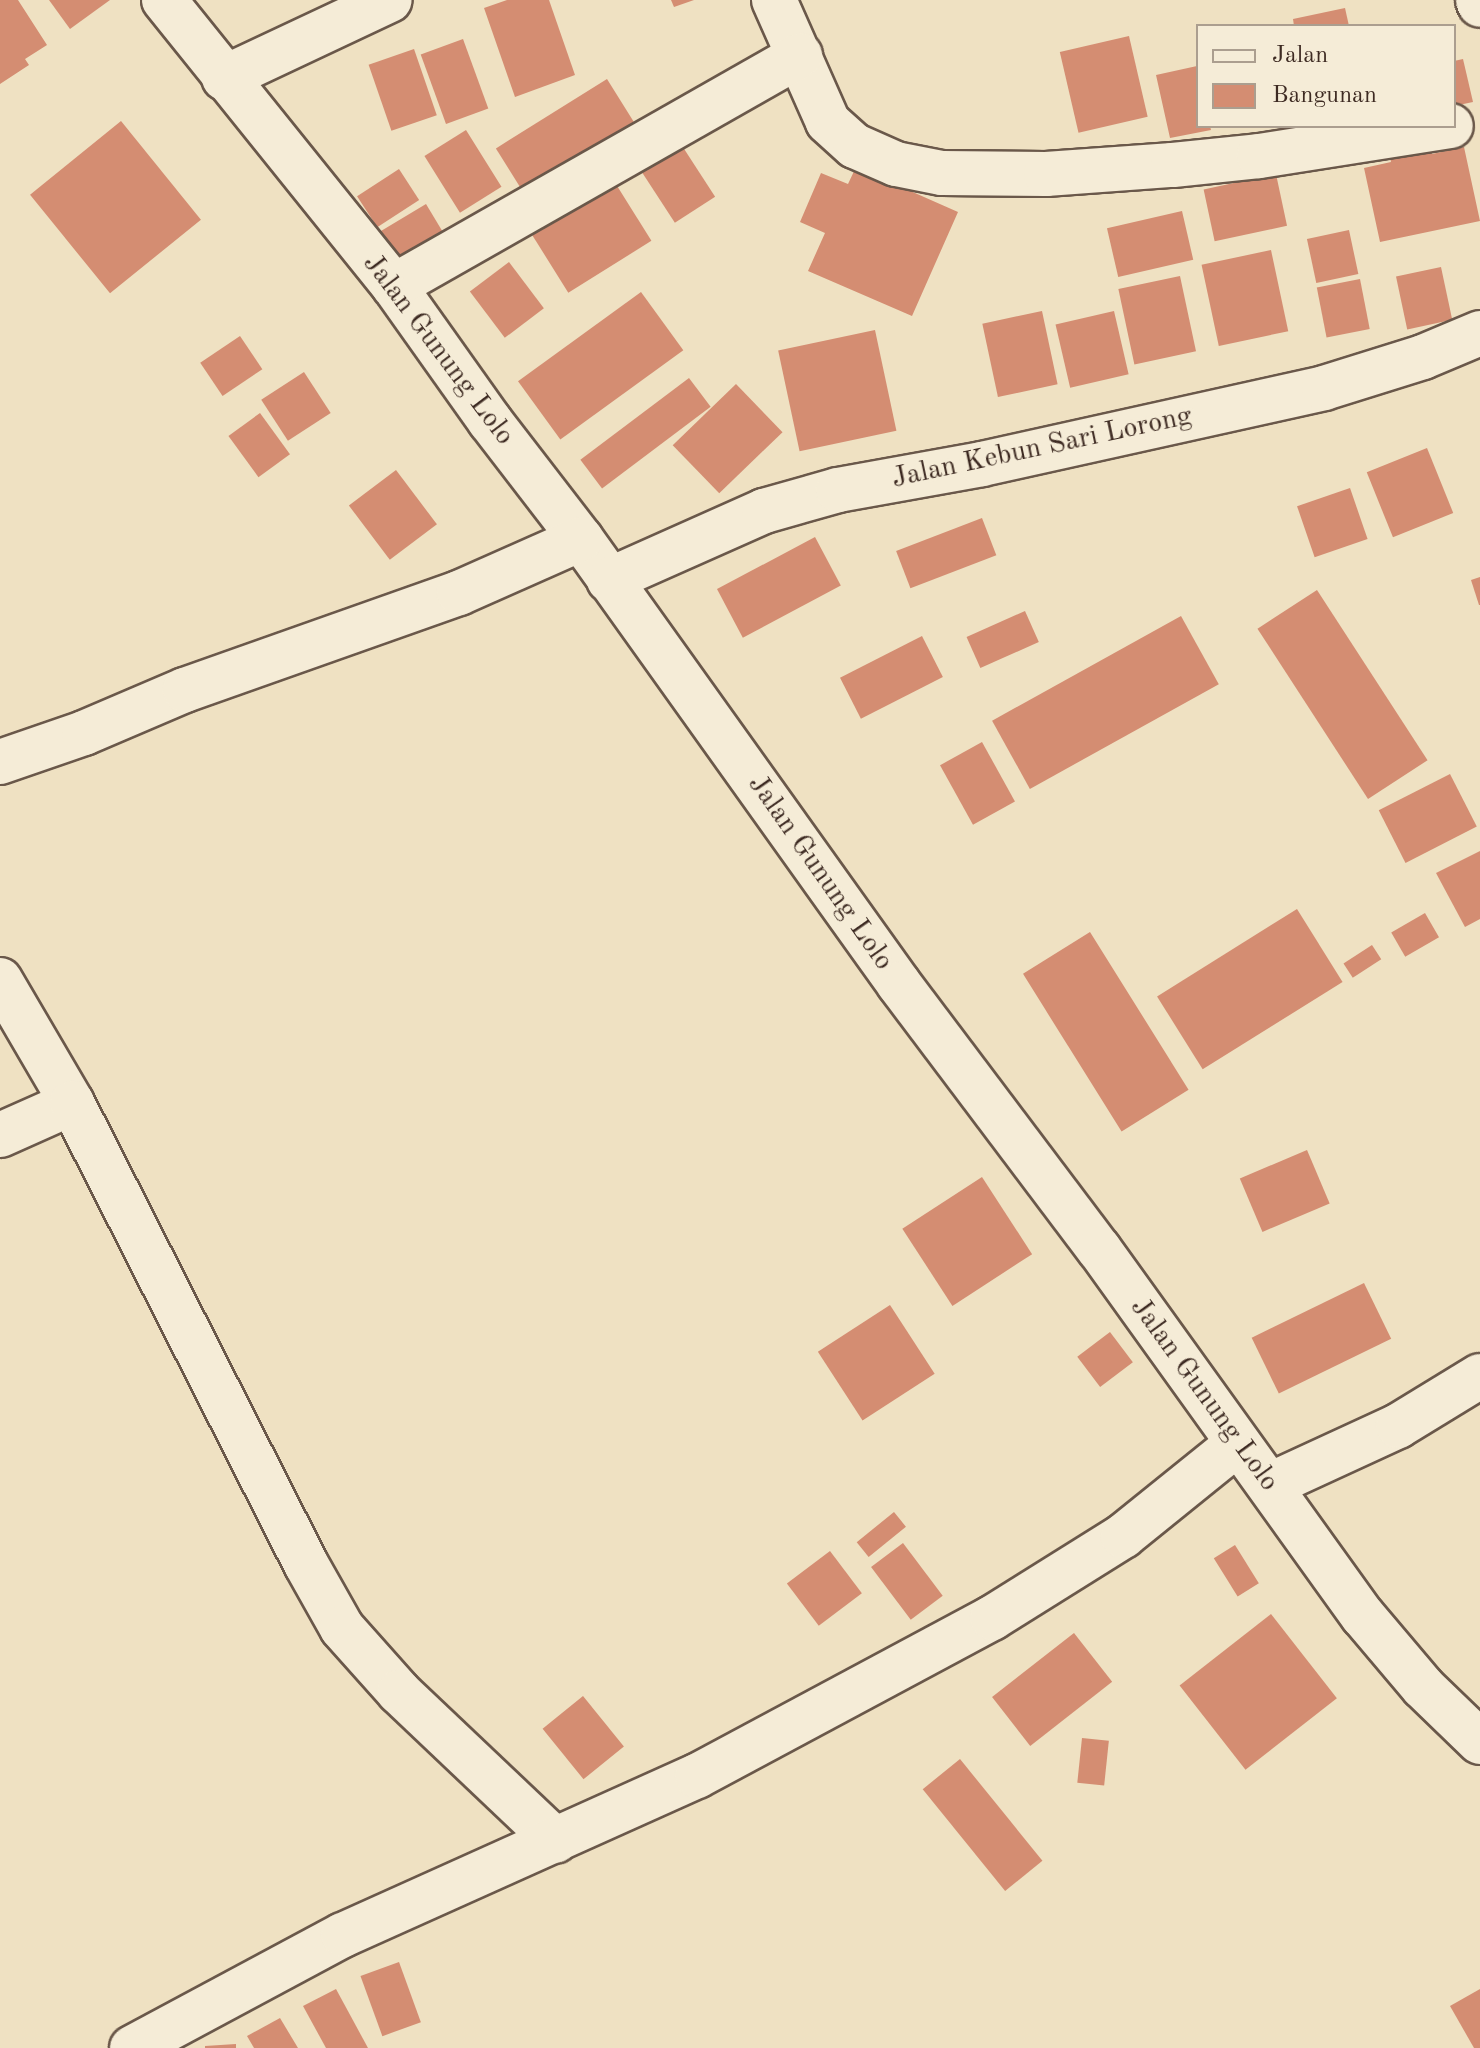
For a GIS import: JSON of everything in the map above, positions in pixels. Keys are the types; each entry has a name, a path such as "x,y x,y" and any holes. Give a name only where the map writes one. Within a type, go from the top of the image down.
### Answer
{"street":[{"name":"Jalan Gunung Lolo","path":"164,0 394,286 490,421 581,539 899,984 1099,1249 1363,1616 1423,1687 1480,1742"},
{"path":"224,78 390,0"},
{"path":"774,0 828,122 855,146 896,164 942,173 1046,174 1173,165 1259,156 1439,128"},
{"path":"394,286 800,55"},
{"path":"1456,125 1480,122"},
{"name":"Jalan Kebun Sari Lorong","path":"609,580 764,511 838,490 982,464 1324,388 1423,357 1480,333"},
{"path":"0,762 84,733 185,690 459,593 581,539"},
{"path":"0,980 72,1103 306,1564 342,1628 399,1692 556,1841"},
{"path":"0,1135 72,1103"},
{"path":"1270,1485 1398,1426 1480,1376"},
{"path":"132,2048 343,1935 738,1756 1005,1611 1123,1536 1237,1444"}],"building":[{"path":"0,0 18,0 47,45 25,59 29,65 0,84"},
{"path":"49,0 110,0 70,29"},
{"path":"507,0 549,0 575,75 515,97 484,8"},
{"path":"671,0 694,0 674,7"},
{"path":"1345,8 1349,24 1294,24 1293,19"},
{"path":"1129,36 1148,117 1078,133 1060,52"},
{"path":"463,39 488,109 446,124 421,54"},
{"path":"414,49 437,115 391,131 369,65"},
{"path":"1463,59 1473,102 1456,106 1456,61"},
{"path":"1196,66 1196,128 1211,130 1170,138 1156,75"},
{"path":"607,79 642,135 531,204 496,148"},
{"path":"121,121 201,220 110,293 30,195"},
{"path":"466,130 502,187 460,213 424,156"},
{"path":"677,138 715,197 675,223 637,164"},
{"path":"1430,141 1432,154 1464,147 1480,221 1380,242 1364,168 1391,162 1388,149"},
{"path":"856,167 958,212 912,316 808,271 825,233 800,222 821,173 848,184"},
{"path":"399,169 419,200 377,227 357,196"},
{"path":"609,173 651,241 568,293 526,225"},
{"path":"1276,174 1287,226 1215,241 1204,189"},
{"path":"426,204 443,232 398,260 381,231"},
{"path":"1182,211 1193,260 1118,277 1107,228"},
{"path":"1349,230 1358,274 1316,283 1307,239"},
{"path":"1271,250 1288,331 1219,346 1202,265"},
{"path":"509,262 544,308 505,338 470,291"},
{"path":"1441,267 1452,320 1407,329 1396,277"},
{"path":"1180,276 1196,351 1134,364 1118,289"},
{"path":"1360,279 1370,329 1327,337 1317,287"},
{"path":"641,292 683,350 560,440 518,381"},
{"path":"1042,311 1058,384 998,397 982,324"},
{"path":"1114,311 1129,374 1070,388 1056,324"},
{"path":"875,330 896,431 800,451 778,351"},
{"path":"240,336 262,369 223,396 200,363"},
{"path":"304,372 331,413 288,441 261,400"},
{"path":"689,378 711,407 602,489 580,460"},
{"path":"736,384 783,432 719,493 673,445"},
{"path":"260,413 290,454 258,477 228,436"},
{"path":"1427,448 1453,513 1393,537 1367,472"},
{"path":"396,470 437,524 390,560 349,506"},
{"path":"1350,488 1368,539 1315,557 1297,506"},
{"path":"982,518 996,555 910,588 896,551"},
{"path":"815,537 841,586 743,638 717,589"},
{"path":"1480,577 1480,605 1479,605 1471,580"},
{"path":"1317,590 1428,760 1368,799 1257,629"},
{"path":"1025,611 1039,642 980,668 967,637"},
{"path":"1181,616 1219,684 1030,789 992,721"},
{"path":"922,636 943,677 861,719 840,678"},
{"path":"982,742 1015,801 973,825 940,765"},
{"path":"1450,774 1477,827 1406,863 1379,810"},
{"path":"1480,851 1480,919 1465,927 1436,873"},
{"path":"1297,909 1343,982 1203,1069 1157,996"},
{"path":"1425,913 1439,937 1405,957 1391,932"},
{"path":"1090,932 1189,1090 1122,1132 1023,974"},
{"path":"1372,945 1381,959 1353,978 1343,964"},
{"path":"1307,1150 1330,1203 1262,1232 1240,1179"},
{"path":"982,1177 1032,1254 952,1306 902,1229"},
{"path":"1364,1283 1391,1339 1279,1394 1252,1338"},
{"path":"890,1305 935,1374 863,1421 818,1352"},
{"path":"1110,1332 1133,1362 1100,1387 1077,1357"},
{"path":"894,1512 906,1527 869,1557 857,1542"},
{"path":"903,1543 943,1596 911,1620 871,1567"},
{"path":"1235,1545 1259,1583 1238,1596 1214,1558"},
{"path":"830,1551 862,1593 819,1626 787,1583"},
{"path":"1271,1614 1337,1698 1245,1770 1180,1685"},
{"path":"1074,1633 1112,1682 1030,1746 992,1697"},
{"path":"583,1696 624,1747 583,1779 543,1729"},
{"path":"1082,1738 1109,1741 1104,1786 1077,1783"},
{"path":"960,1759 1042,1861 1005,1891 923,1789"},
{"path":"399,1962 421,2022 382,2036 360,1976"},
{"path":"336,1989 368,2048 326,2048 303,2006"},
{"path":"1480,1989 1480,2048 1474,2048 1450,2006"},
{"path":"280,2018 298,2048 254,2048 247,2036"},
{"path":"236,2044 236,2048 205,2048 205,2046"}]}
